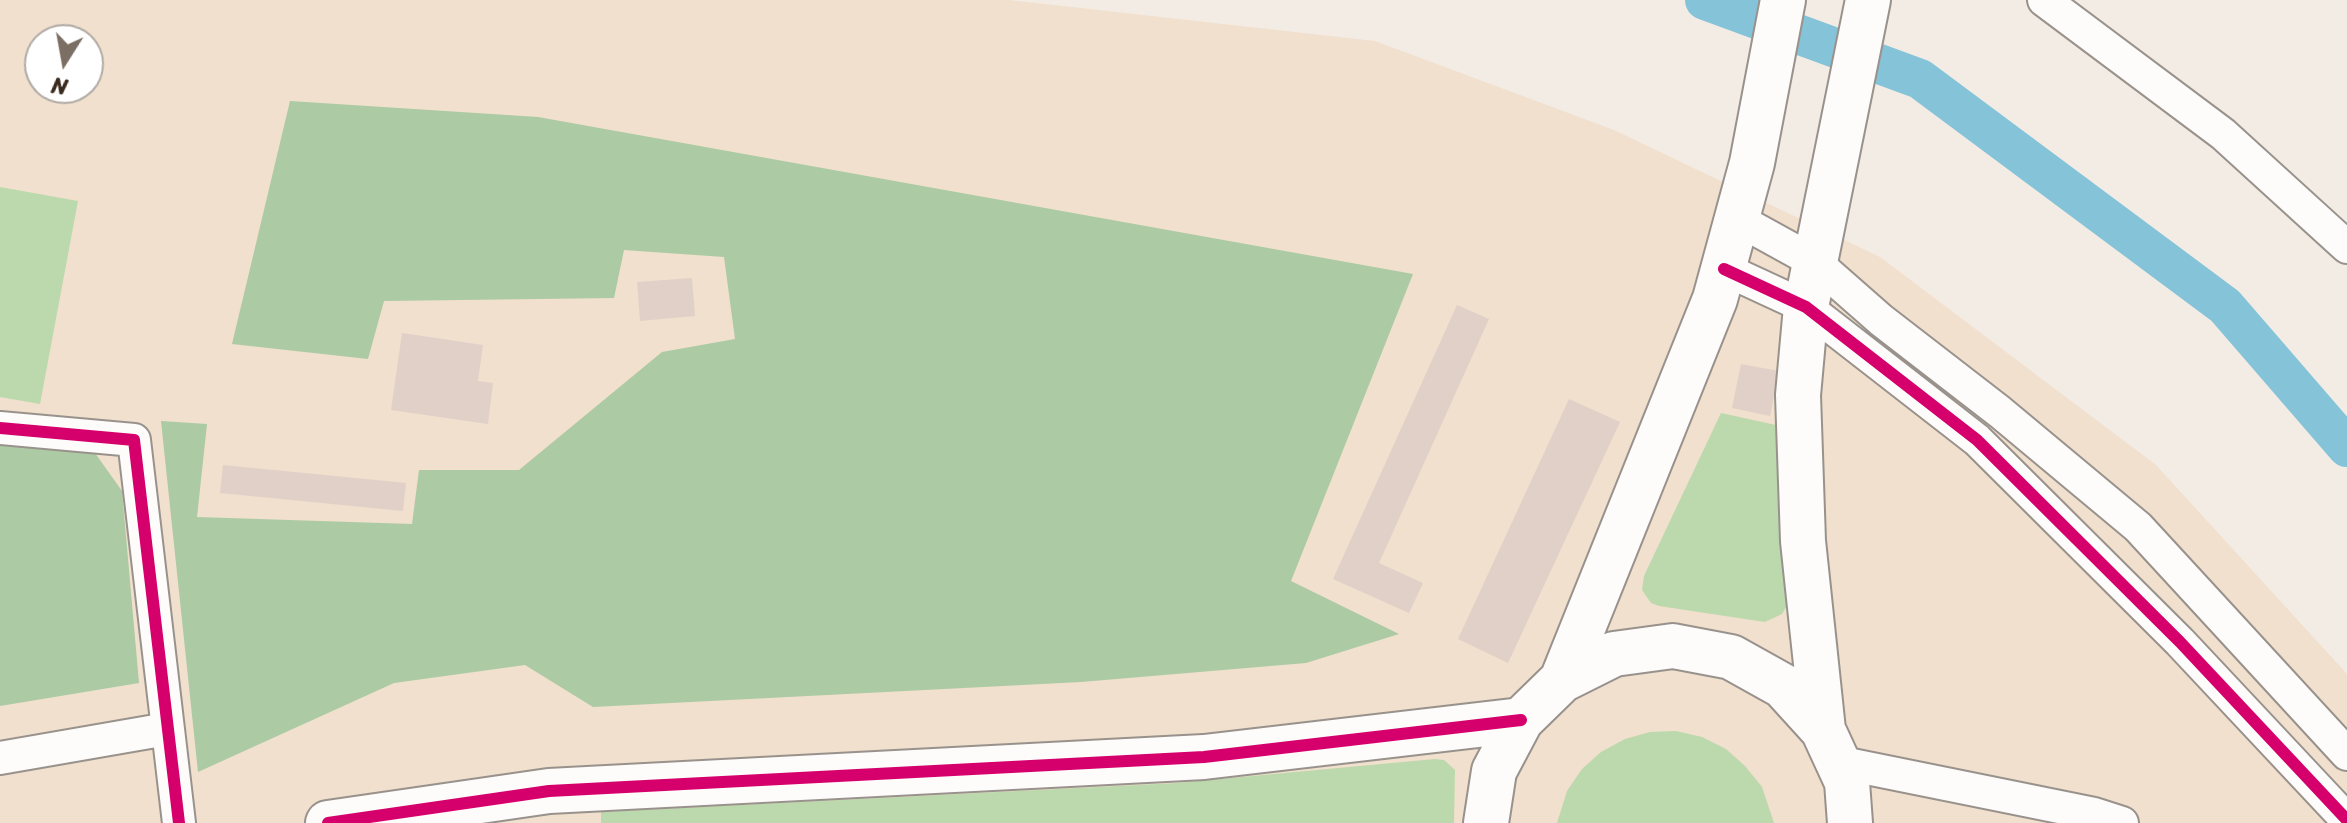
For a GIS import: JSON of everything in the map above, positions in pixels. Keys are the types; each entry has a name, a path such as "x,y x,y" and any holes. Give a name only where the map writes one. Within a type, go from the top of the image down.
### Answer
{"street":[{"path":"1562,680 1715,299 1752,163 1783,0"},
{"path":"1830,746 1803,541 1798,395 1806,307 1868,0"},
{"path":"2044,0 2223,134 2347,247"},
{"path":"1737,219 1815,262 1881,320 2000,412 2138,527 2347,754"},
{"path":"1724,269 1806,307 1977,440 2180,642 2347,820"},
{"path":"0,428 134,440 179,823"},
{"path":"1486,823 1494,771 1521,720 1562,680 1614,654 1673,646 1731,657 1783,686 1830,746 1847,782 1850,823"},
{"path":"328,823 549,791 1204,757 1521,720"},
{"path":"0,758 167,729"},
{"path":"1830,746 2122,823"}],"shaded area":[{"path":"0,0 1009,0 1375,41 1614,130 1880,257 2156,465 2347,674 2347,823 0,823"}],"green space":[{"path":"290,101 538,117 1413,274 1291,581 1399,634 1306,663 1081,682 593,707 525,665 394,683 198,772 161,421 207,424 197,517 412,524 419,470 519,470 662,352 735,339 724,257 624,250 614,298 384,301 368,359 232,344"},
{"path":"0,187 78,201 40,404 0,397"},
{"path":"1721,413 1776,425 1794,594 1782,614 1765,622 1659,606 1651,603 1642,590 1644,576"},
{"path":"0,440 90,446 122,491 139,683 0,706"},
{"path":"1676,731 1702,737 1726,749 1745,766 1762,787 1774,823 1557,823 1567,791 1582,769 1601,752 1625,739 1650,732"},
{"path":"1444,760 1455,770 1454,823 601,823 601,812 1177,783"}],"building":[{"path":"692,278 695,316 640,321 637,282"},
{"path":"1457,305 1489,319 1379,563 1423,583 1409,613 1333,579"},
{"path":"402,333 483,345 478,381 493,383 488,424 391,410"},
{"path":"1741,364 1779,371 1770,416 1732,408"},
{"path":"1569,399 1620,422 1508,663 1458,639"},
{"path":"223,465 406,483 403,511 220,493"}],"waterway":[{"path":"1705,0 1920,79 2225,306 2347,447"}],"cycle path":[{"path":"1724,269 1806,307 1977,440 2180,642 2347,820"},
{"path":"0,428 134,440 179,823"},
{"path":"328,823 549,791 1204,757 1521,720"}]}
